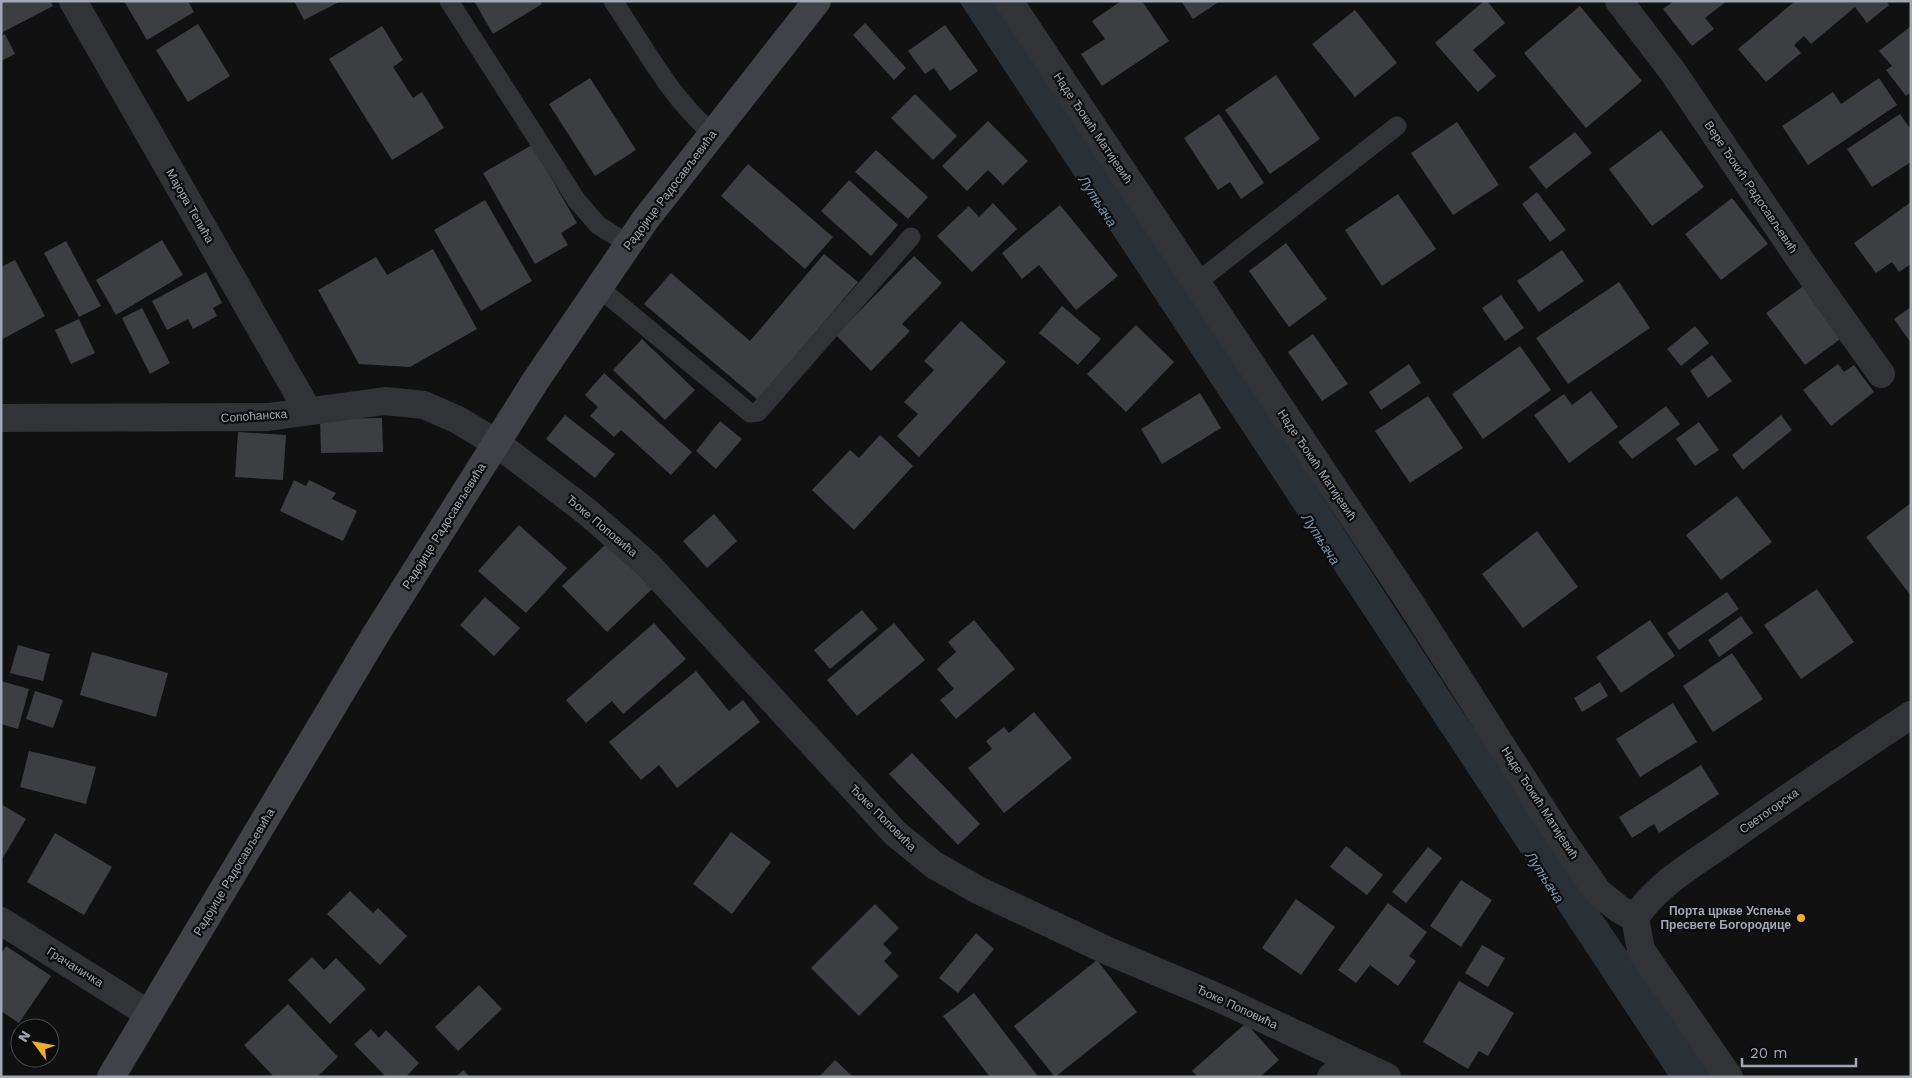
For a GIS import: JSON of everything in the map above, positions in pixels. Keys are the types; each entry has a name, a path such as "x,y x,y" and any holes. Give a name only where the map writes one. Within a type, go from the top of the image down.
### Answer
{"main road":[{"name":"Радојице Радосављевића","path":"111,1077 376,634 496,442 628,244 817,1"}],"street":[{"name":"Мајора Тепића","path":"73,1 308,410"},
{"name":"Наде Ђокић Матијевић","path":"1009,1 1409,601 1598,892 1619,909 1635,918"},
{"name":"Вере Ђокић Радосављевић","path":"1619,1 1673,72 1802,264 1881,374"},
{"name":"Сопоћанска","path":"1,418 268,417 308,410 385,401 424,405 458,420 496,442"},
{"name":"Ђоке Поповића","path":"496,442 586,511 648,565 895,833 934,865 978,890 1100,947 1219,998 1341,1068 1387,1077"},
{"name":"Светогорска","path":"1635,918 1642,906 1676,877 1776,805 1911,715"},
{"path":"1635,918 1641,950 1729,1077"},
{"name":"Грачаничка","path":"1,921 149,1014"}],"lane":[{"path":"449,1 577,201 598,225 628,244"},
{"path":"613,1 670,89 713,134"},
{"path":"1196,283 1397,126"},
{"path":"598,287 750,413 758,412 911,237"}],"water":[{"name":"Лупњача","path":"959,1 1005,1 1057,87 1454,699 1713,1077 1669,1077"}],"building":[{"path":"1,1 50,1 53,6 1,33"},
{"path":"124,1 188,1 194,12 147,40"},
{"path":"294,1 341,1 304,20"},
{"path":"474,1 540,1 542,4 493,34"},
{"path":"1121,1 1142,1 1169,41 1102,86 1081,54 1105,39 1092,21"},
{"path":"1181,1 1220,1 1193,19"},
{"path":"1484,1 1487,1 1505,23 1473,50 1496,76 1478,92 1435,43"},
{"path":"1674,1 1727,1 1705,18 1714,29 1692,46 1663,9"},
{"path":"1795,1 1886,1 1889,5 1867,23 1855,7 1811,44 1804,36 1794,45 1801,53 1766,82 1738,49"},
{"path":"1580,6 1642,81 1586,128 1524,53"},
{"path":"1355,10 1397,63 1355,97 1312,44"},
{"path":"865,23 906,68 894,80 853,35"},
{"path":"198,24 230,76 188,102 156,50"},
{"path":"945,25 978,71 950,91 934,68 925,74 908,51"},
{"path":"382,26 403,60 393,67 413,98 422,92 444,128 392,160 329,59"},
{"path":"1911,26 1911,92 1906,96 1886,70 1892,66 1879,51"},
{"path":"5,34 15,54 1,61 1,36"},
{"path":"1276,75 1320,139 1270,174 1225,110"},
{"path":"590,78 636,150 595,176 549,104"},
{"path":"1879,78 1897,105 1808,165 1782,126 1833,92 1841,104"},
{"path":"915,94 957,136 933,160 891,118"},
{"path":"1219,114 1264,183 1241,199 1230,182 1218,190 1184,138"},
{"path":"1900,114 1911,130 1911,162 1872,187 1847,149"},
{"path":"988,121 1028,161 1003,185 988,170 967,191 942,166"},
{"path":"1457,122 1499,185 1453,215 1411,153"},
{"path":"1661,130 1704,187 1652,226 1609,169"},
{"path":"1575,132 1592,153 1546,189 1529,167"},
{"path":"532,145 577,223 561,233 568,245 535,264 483,173"},
{"path":"876,150 928,197 908,219 855,172"},
{"path":"748,164 833,237 805,269 721,196"},
{"path":"849,180 898,225 871,256 821,211"},
{"path":"1537,192 1566,230 1550,242 1522,204"},
{"path":"1398,194 1436,249 1382,286 1345,230"},
{"path":"1732,198 1768,244 1721,280 1685,234"},
{"path":"485,200 532,281 481,311 434,230"},
{"path":"1911,202 1911,264 1899,272 1892,262 1876,273 1854,243"},
{"path":"993,203 1017,229 972,272 937,236 969,206 979,217"},
{"path":"1060,205 1118,276 1076,310 1039,265 1022,279 1002,253"},
{"path":"162,240 183,275 116,315 96,280"},
{"path":"66,241 101,306 79,317 44,253"},
{"path":"1286,243 1327,299 1289,327 1249,271"},
{"path":"433,249 477,329 410,367 359,364 318,290 376,257 387,275"},
{"path":"1562,250 1584,281 1539,312 1517,281"},
{"path":"824,254 858,282 758,400 644,304 671,273 750,341"},
{"path":"914,256 942,283 902,324 910,331 871,371 836,335"},
{"path":"15,260 45,316 1,340 1,267"},
{"path":"206,272 222,303 213,308 217,316 193,329 188,319 167,330 152,301"},
{"path":"1619,282 1650,328 1568,384 1536,338"},
{"path":"1805,285 1843,337 1805,365 1766,313"},
{"path":"1501,295 1524,328 1505,341 1482,308"},
{"path":"1062,306 1101,339 1078,365 1039,333"},
{"path":"1911,307 1911,343 1894,319"},
{"path":"142,308 170,363 150,374 122,318"},
{"path":"79,319 95,353 71,364 55,330"},
{"path":"961,321 1006,362 919,457 897,436 918,414 904,402 934,370 924,361"},
{"path":"1136,325 1174,362 1126,412 1087,374"},
{"path":"1695,326 1709,343 1681,366 1667,349"},
{"path":"1313,334 1348,384 1322,401 1288,352"},
{"path":"642,339 695,390 665,420 613,370"},
{"path":"1520,346 1551,390 1483,439 1452,394"},
{"path":"1712,355 1732,381 1708,398 1690,371"},
{"path":"1409,364 1421,383 1381,410 1369,392"},
{"path":"1838,364 1844,372 1854,365 1874,392 1831,426 1803,390"},
{"path":"604,373 692,452 671,475 621,430 614,437 590,416 598,407 585,395"},
{"path":"1591,391 1618,427 1569,463 1534,415 1564,394 1572,405"},
{"path":"1200,393 1221,428 1162,464 1141,429"},
{"path":"1428,396 1463,448 1410,483 1375,431"},
{"path":"1666,406 1680,424 1632,459 1618,442"},
{"path":"565,415 615,454 595,478 546,439"},
{"path":"1781,415 1792,430 1743,470 1732,455"},
{"path":"382,418 383,452 321,453 320,419"},
{"path":"720,421 742,439 716,469 696,451"},
{"path":"1699,422 1719,450 1695,466 1676,439"},
{"path":"238,432 286,435 283,480 235,477"},
{"path":"880,435 913,466 854,530 812,490 850,450 859,458"},
{"path":"294,480 306,486 309,480 336,493 332,499 357,511 343,541 280,511"},
{"path":"1737,496 1772,542 1721,580 1686,535"},
{"path":"1911,503 1911,596 1866,537"},
{"path":"714,514 737,541 707,568 683,541"},
{"path":"519,525 567,568 526,613 478,571"},
{"path":"1537,531 1578,587 1523,628 1482,574"},
{"path":"607,543 652,589 607,632 562,586"},
{"path":"1817,589 1854,642 1801,679 1764,625"},
{"path":"1727,592 1739,609 1679,650 1667,633"},
{"path":"485,597 520,628 494,656 460,625"},
{"path":"862,610 878,629 830,669 814,650"},
{"path":"1741,616 1753,633 1719,657 1708,640"},
{"path":"974,620 1015,669 956,719 940,700 954,689 937,669 956,652 948,642"},
{"path":"1650,620 1675,656 1621,693 1596,657"},
{"path":"654,623 686,659 623,714 612,701 586,723 566,700"},
{"path":"894,623 925,660 857,716 827,680"},
{"path":"18,645 50,654 43,681 10,673"},
{"path":"92,652 168,673 156,717 80,695"},
{"path":"1732,653 1763,699 1713,732 1683,686"},
{"path":"696,671 729,711 743,700 760,722 677,788 659,765 641,780 609,742"},
{"path":"1,681 29,689 18,729 1,724"},
{"path":"1600,682 1608,696 1582,712 1574,698"},
{"path":"35,691 63,700 53,728 26,719"},
{"path":"1673,703 1697,742 1640,777 1616,739"},
{"path":"1034,712 1072,758 1004,813 968,768 992,749 986,741 1004,727 1009,733"},
{"path":"29,751 96,767 86,804 20,787"},
{"path":"912,753 980,824 958,845 889,774"},
{"path":"1701,765 1719,794 1659,833 1654,824 1632,838 1619,817"},
{"path":"1,804 26,819 1,861"},
{"path":"731,832 771,862 732,914 693,884"},
{"path":"55,833 112,867 84,915 27,882"},
{"path":"1346,846 1383,875 1367,895 1330,867"},
{"path":"1428,847 1442,858 1406,903 1392,892"},
{"path":"1461,880 1492,900 1461,947 1430,926"},
{"path":"350,891 373,913 378,908 407,936 380,965 327,914"},
{"path":"1296,899 1335,927 1301,975 1262,948"},
{"path":"1388,903 1427,932 1409,956 1416,961 1398,986 1370,965 1356,983 1338,970"},
{"path":"875,904 899,928 883,944 892,953 884,961 899,976 859,1016 811,968"},
{"path":"976,933 994,949 958,993 939,978"},
{"path":"1482,945 1505,958 1488,987 1465,973"},
{"path":"6,946 51,976 22,1018 12,1018 1,1011 1,954"},
{"path":"312,957 324,970 336,958 366,989 330,1024 288,980"},
{"path":"1097,960 1137,1012 1055,1077 1014,1026"},
{"path":"1459,981 1514,1013 1488,1056 1479,1051 1468,1069 1423,1042"},
{"path":"479,985 502,1009 458,1051 435,1027"},
{"path":"974,993 1037,1075 1034,1077 990,1077 943,1016"},
{"path":"288,1004 338,1057 317,1077 274,1077 244,1045"},
{"path":"1246,1023 1279,1060 1260,1077 1198,1077 1192,1071"},
{"path":"371,1029 379,1038 386,1030 419,1063 406,1077 386,1077 354,1044"},
{"path":"835,1060 853,1077 819,1077"},
{"path":"463,1070 470,1077 456,1077"}],"place":[{"name":"Порта цркве Успење Пресвете Богородице","path":"1801,918"}]}
